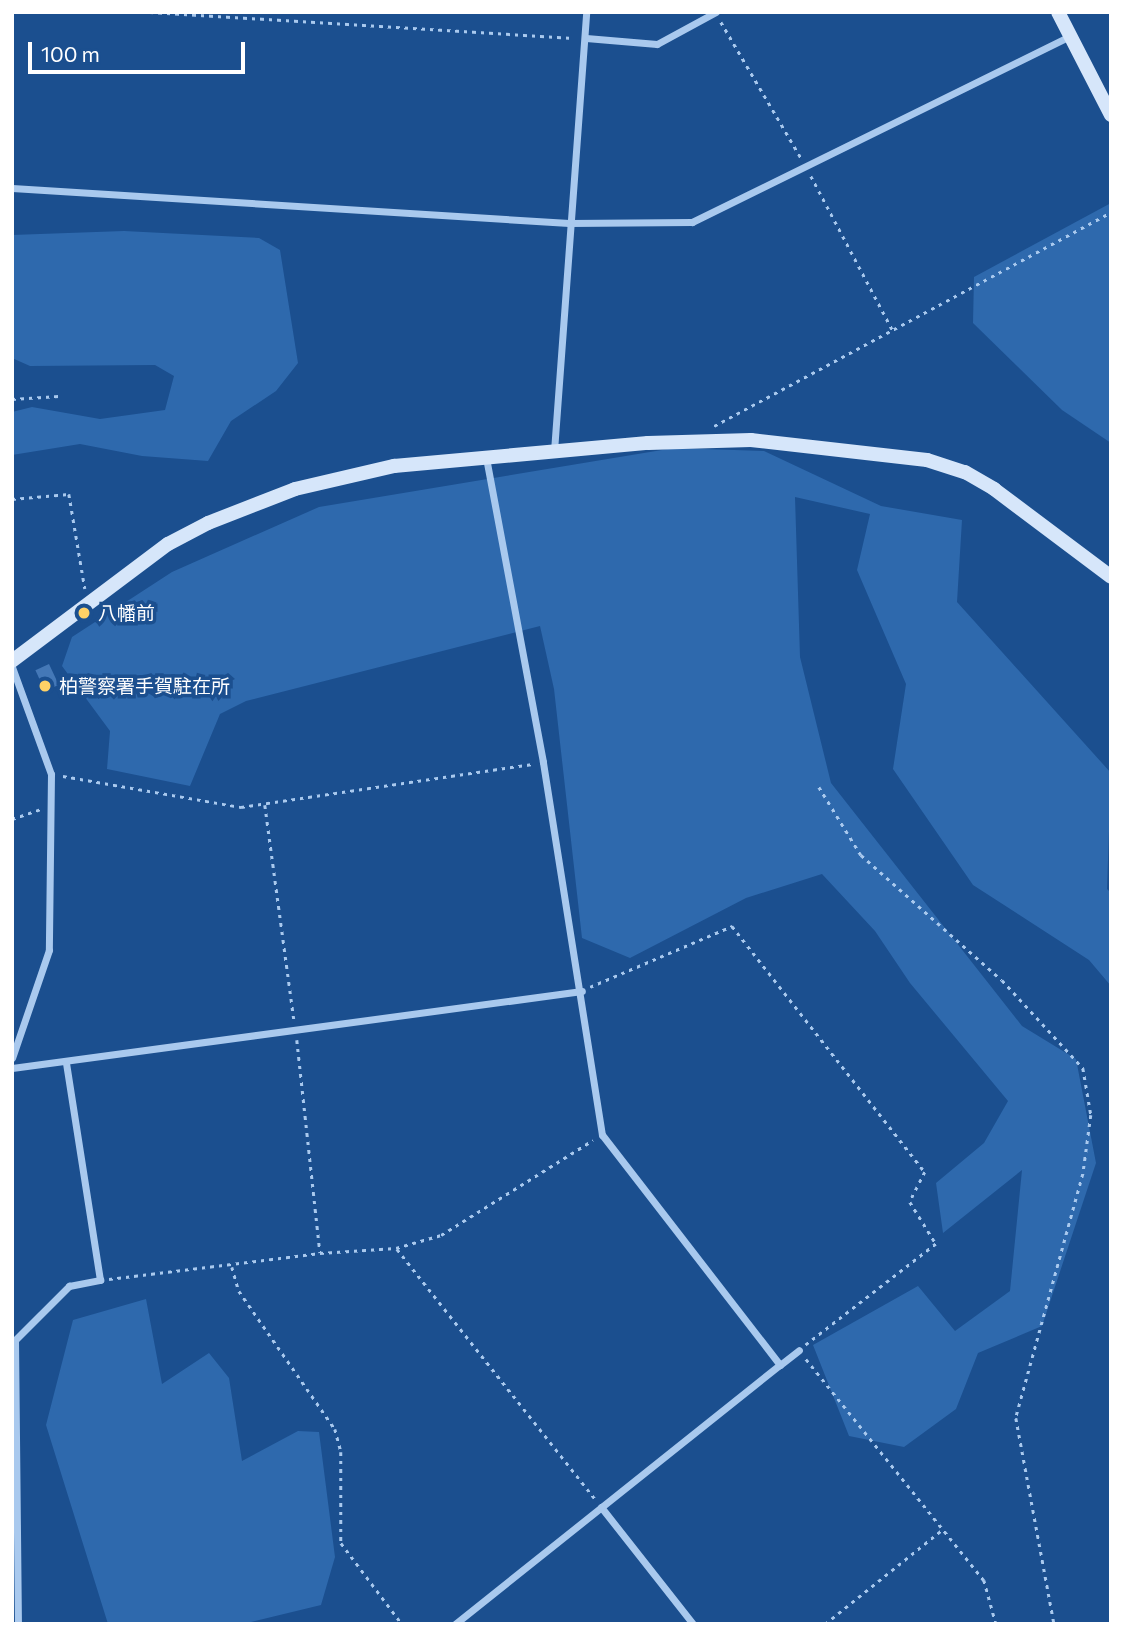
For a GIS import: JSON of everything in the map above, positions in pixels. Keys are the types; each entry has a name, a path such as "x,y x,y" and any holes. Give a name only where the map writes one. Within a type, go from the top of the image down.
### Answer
{"street":[{"path":"554,452 586,12"},
{"path":"586,38 657,44 716,12"},
{"path":"1058,12 1111,115"},
{"path":"12,188 569,223 692,222 1071,36"},
{"path":"12,662 168,544 208,523 295,489 394,466 700,440 751,440 927,460 965,472 1111,577"},
{"path":"486,457 543,762 582,991 601,1135 780,1365"},
{"path":"12,667 51,774 49,950 12,1058"},
{"path":"12,1068 582,991"},
{"path":"18,1624 13,1342 69,1286 100,1280 66,1062"},
{"path":"455,1624 799,1350"},
{"path":"601,1507 693,1624"}],"path":[{"path":"150,12 586,38"},
{"path":"700,440 708,429 1111,212"},
{"path":"12,399 59,396"},
{"path":"12,499 69,494 88,603"},
{"path":"51,774 241,807 543,762"},
{"path":"820,788 861,855 1002,980 1083,1068 1091,1115 1083,1174 1016,1418 1054,1624"},
{"path":"12,819 50,806"},
{"path":"582,991 732,926 925,1172 910,1202 936,1244 799,1350 984,1580 996,1624"},
{"path":"100,1280 232,1267 320,1253 396,1248 441,1235 601,1135"},
{"path":"396,1248 601,1507"},
{"path":"232,1267 239,1292 335,1429 341,1452 341,1543 402,1624"},
{"path":"825,1624 942,1530"}],"shaded area":[{"path":"1111,203 1111,443 1062,410 973,323 974,277"},
{"path":"124,231 259,238 280,250 298,363 276,391 231,421 208,461 142,456 80,444 12,455 12,412 32,407 100,419 165,410 174,376 155,365 30,366 12,358 12,235"},
{"path":"674,448 764,451 881,506 962,520 957,602 1111,773 1107,889 1111,893 1111,986 1089,960 973,885 893,769 906,684 857,570 870,514 795,497 800,657 831,783 1022,1026 1076,1059 1096,1163 1042,1326 978,1353 956,1409 904,1447 849,1436 813,1345 918,1286 955,1331 1010,1291 1022,1170 943,1233 936,1183 984,1143 1008,1101 910,983 875,931 822,874 746,898 630,958 582,938 554,689 540,626 246,701 220,714 190,786 107,769 110,731 62,666 72,637 172,572 319,507"},
{"path":"146,1299 162,1384 209,1353 229,1378 242,1461 298,1431 319,1432 335,1557 321,1605 243,1624 108,1624 46,1425 73,1320"}],"building":[{"path":"49,664 59,685 45,691 35,670"}],"place":[{"name":"八幡前","path":"84,613"},
{"name":"柏警察署手賀駐在所","path":"45,686"}]}
